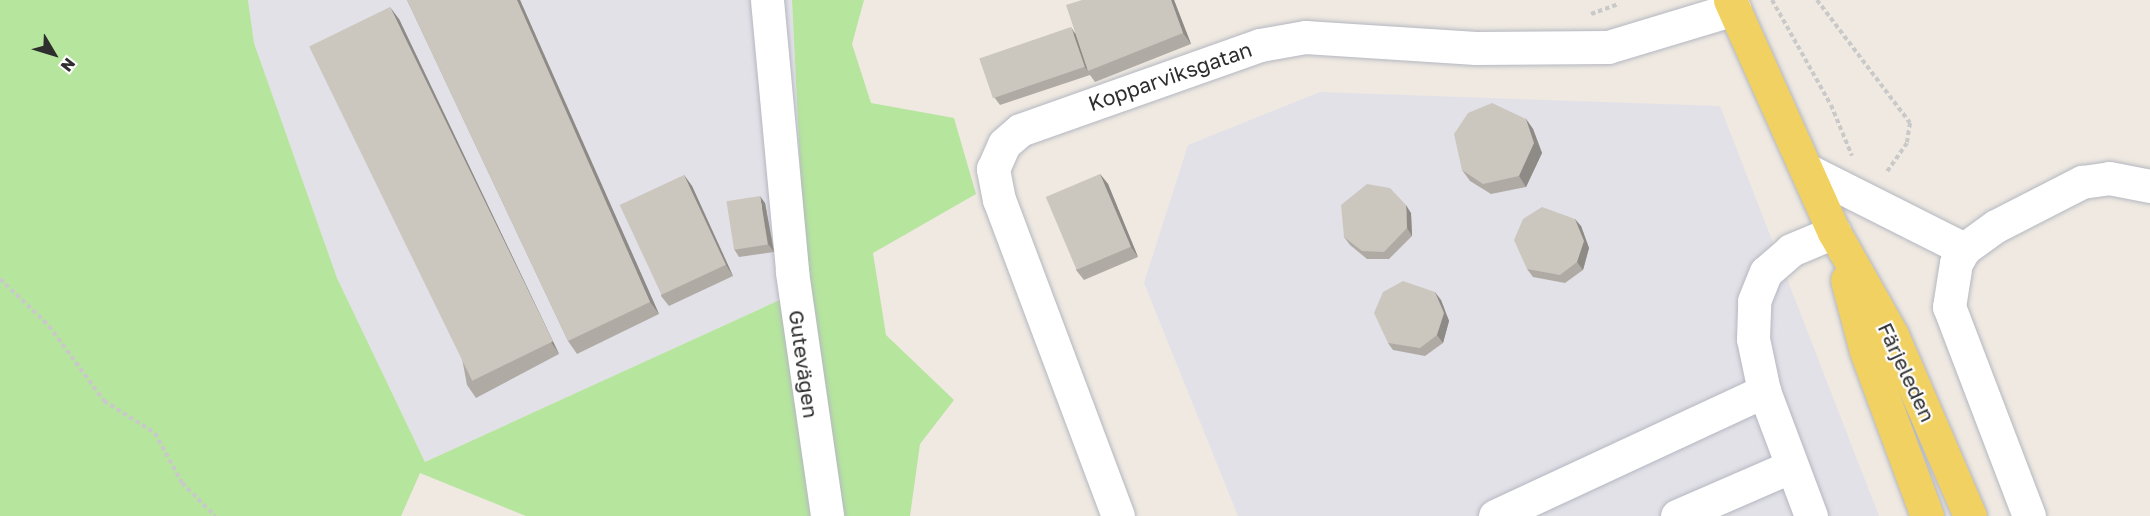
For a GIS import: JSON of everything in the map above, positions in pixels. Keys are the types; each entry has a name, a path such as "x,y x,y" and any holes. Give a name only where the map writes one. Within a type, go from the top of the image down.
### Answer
{"main road":[{"name":"Färjeleden","path":"1732,4 1834,232 1892,335 1970,516"},
{"name":"Färjeleden","path":"1834,232 1866,351 1927,516"}],"street":[{"name":"Gutevägen","path":"767,0 801,347 826,516"},
{"name":"Kopparviksgatan","path":"1118,516 999,200 993,169 1004,144 1020,130 1260,45 1305,37 1476,48 1608,47 1732,4"},
{"path":"1807,171 1864,203 1964,249"},
{"path":"2029,516 1949,307 1950,282 1964,249 1996,226 2082,182 2109,178 2150,186"},
{"path":"1810,516 1764,391 1753,339 1754,302 1766,272 1791,250 1834,232"},
{"path":"1495,516 1764,391"},
{"path":"1677,516 1792,466"}],"path":[{"path":"1817,0 1910,123 1907,143 1864,203"},
{"path":"1599,9 1618,4"},
{"path":"0,279 49,326 104,401 155,434 182,483 214,516"}],"shaded area":[{"path":"248,0 792,0 806,288 425,462 337,278 254,43"},
{"path":"1320,92 1720,106 1879,516 1238,516 1144,283 1188,145"}],"green space":[{"path":"0,0 248,0 254,43 337,278 425,462 806,288 792,0 864,0 852,44 871,103 954,118 976,194 873,253 886,335 954,400 920,444 910,516 526,516 420,473 401,516 0,516"}],"building":[{"path":"407,0 517,0 650,302 568,341"},
{"path":"1082,0 1171,0 1183,33 1088,71 1066,5"},
{"path":"390,7 553,341 472,381 309,46"},
{"path":"1071,27 1085,67 993,98 979,59"},
{"path":"1492,103 1526,119 1534,143 1519,176 1483,184 1462,170 1454,134 1468,113"},
{"path":"1100,174 1131,247 1077,270 1046,197"},
{"path":"684,175 726,265 661,295 620,205"},
{"path":"1367,184 1390,188 1406,205 1407,228 1384,252 1362,251 1344,237 1341,205"},
{"path":"760,196 768,244 734,250 726,201"},
{"path":"1542,207 1575,219 1584,241 1577,262 1560,275 1527,269 1514,240 1523,219"},
{"path":"1403,281 1435,292 1444,313 1437,335 1420,348 1388,343 1374,313 1383,292"}]}
